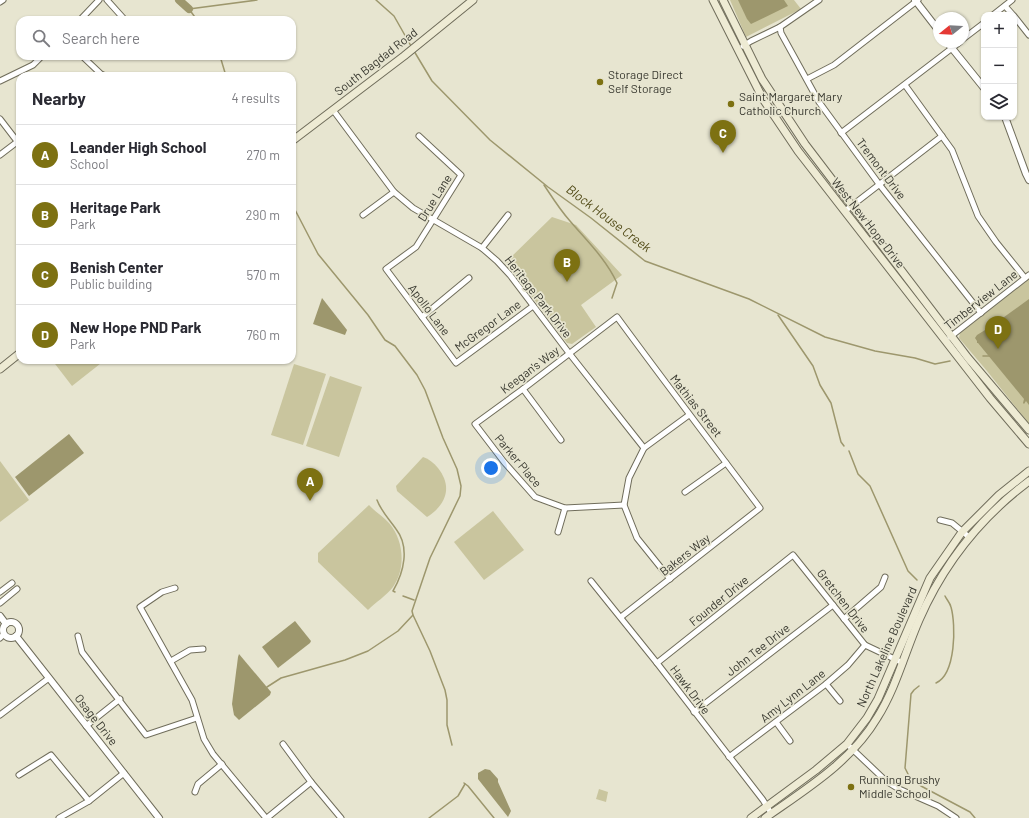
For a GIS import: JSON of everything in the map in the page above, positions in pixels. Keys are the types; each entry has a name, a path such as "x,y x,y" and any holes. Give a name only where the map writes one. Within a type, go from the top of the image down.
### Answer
{"main road":[{"name":"South Bagdad Road","path":"296,138 404,56 473,0"},
{"name":"West New Hope Drive","path":"713,0 763,99 798,151 971,374 1029,444"},
{"name":"West New Hope Drive","path":"722,0 771,94 805,144 968,358 1029,430"},
{"path":"0,369 16,356"},
{"path":"971,374 979,376 995,396 1002,398"},
{"name":"North Lakeline Boulevard","path":"751,818 816,770 847,744 867,718 878,699 930,578 962,532 999,495 1029,471"},
{"name":"North Lakeline Boulevard","path":"765,818 823,776 853,750 877,718 903,663 919,621 933,592 951,562 969,537 1012,494 1029,481"}],"street":[{"path":"84,16 99,0"},
{"path":"107,0 121,16"},
{"path":"737,50 750,41 780,27 819,0"},
{"path":"998,12 1012,0"},
{"path":"807,79 834,65 916,1 933,23"},
{"path":"1005,6 1010,12"},
{"path":"1017,21 1029,35"},
{"path":"969,34 981,24"},
{"name":"Tremont Drive","path":"780,27 781,33 819,102 880,184 981,313"},
{"path":"841,133 952,48 981,84"},
{"path":"18,72 33,65 38,60"},
{"path":"86,60 99,72"},
{"path":"0,80 16,73"},
{"path":"904,85 952,150 978,216 996,242 1027,276"},
{"name":"Heritage Park Drive","path":"333,110 394,192 413,208 482,248 497,261 644,448"},
{"path":"0,119 16,140"},
{"path":"1006,120 1029,180"},
{"name":"Drue Lane","path":"386,269 416,247 461,175 419,136"},
{"path":"845,211 942,136"},
{"path":"0,155 16,146"},
{"path":"363,215 394,192"},
{"path":"482,248 508,215"},
{"name":"Apollo Lane","path":"386,269 456,363"},
{"name":"Timberview Lane","path":"945,341 1027,276"},
{"path":"422,317 469,278"},
{"name":"McGregor Lane","path":"456,363 533,306"},
{"name":"Keegan's Way","path":"475,424 617,317"},
{"name":"Mathias Street","path":"617,317 760,508"},
{"path":"523,389 561,440"},
{"path":"670,579 637,538 624,505 629,478 644,448 689,415"},
{"name":"Parker Place","path":"475,424 504,462 535,497 565,508 624,505"},
{"path":"685,492 726,463"},
{"path":"558,532 565,508"},
{"name":"Bakers Way","path":"621,617 760,508"},
{"path":"940,520 952,523 969,537"},
{"name":"Gretchen Drive","path":"793,555 865,645 903,663"},
{"name":"Founder Drive","path":"657,664 793,555"},
{"path":"844,618 881,587 885,577"},
{"name":"Hawk Drive","path":"591,580 771,813"},
{"path":"0,592 12,583"},
{"path":"175,588 162,592 140,607 192,700 204,739 213,754 266,818 311,782"},
{"path":"0,603 17,589"},
{"name":"John Tee Drive","path":"694,712 833,604"},
{"path":"0,616 6,624"},
{"path":"13,622 17,625 19,630 16,636 8,638 2,636 6,624 13,622"},
{"name":"Osage Drive","path":"16,636 159,818"},
{"path":"78,636 82,652 120,699 146,735 197,718"},
{"name":"Amy Lynn Lane","path":"729,757 826,684 848,665 865,645"},
{"path":"171,661 190,650 203,649"},
{"path":"0,715 49,678"},
{"path":"826,684 840,701"},
{"path":"86,726 120,699"},
{"path":"776,722 790,741"},
{"path":"282,744 341,818"},
{"path":"847,744 880,776 892,785 938,806 956,818"},
{"path":"19,775 51,755 89,801"},
{"path":"195,792 198,784 222,764"},
{"path":"58,818 89,801 124,773"}],"shaded area":[{"path":"730,0 794,0 801,9 746,37"},
{"path":"738,0 784,0 788,6 751,24"},
{"path":"552,217 576,225 622,275 581,305 596,327 572,344 567,343 506,262"},
{"path":"1029,279 1029,424 959,338 960,333"},
{"path":"322,298 347,330 345,335 313,324"},
{"path":"1029,299 1029,405 1026,401 1024,404 1023,403 1024,399 977,343 975,338 977,335 990,327 991,324 993,325"},
{"path":"55,364 100,364 72,386"},
{"path":"294,364 326,374 303,445 271,435"},
{"path":"330,376 362,387 339,457 306,446"},
{"path":"69,434 84,453 29,496 15,477"},
{"path":"423,457 431,461 438,468 443,475 446,489 443,501 439,507 427,517 397,491 396,486"},
{"path":"0,461 29,500 0,522"},
{"path":"369,505 389,523 394,530 398,538 402,555 400,572 393,587 368,610 318,562 318,553"},
{"path":"493,511 524,550 484,580 454,542"},
{"path":"295,621 311,641 278,668 262,647"},
{"path":"239,654 271,692 270,695 239,720 234,715 232,704"},
{"path":"485,769 490,770 498,779 511,811 508,817 478,779 478,773"},
{"path":"599,789 608,792 606,802 596,799"}],"waterway":[{"name":"Block House Creek","path":"179,0 189,9"},
{"name":"Block House Creek","path":"189,9 257,0"},
{"name":"Block House Creek","path":"376,0 394,16 411,46"},
{"path":"189,9 194,16"},
{"name":"Block House Creek","path":"414,51 432,81 490,140 548,187 591,218 645,261 749,299 825,337 875,351 915,358 935,364 950,361"},
{"path":"221,60 225,72"},
{"path":"544,185 556,203 596,250 613,274 617,283 612,298"},
{"path":"296,212 318,254 368,315 385,340 395,346 417,375 425,390 443,438 457,469 461,486 460,496 430,558 412,611 445,690 447,700 447,725 452,745"},
{"name":"Block House Creek","path":"778,315 813,366 820,385 831,403 841,442 844,446"},
{"path":"983,356 991,356"},
{"name":"Block House Creek","path":"849,451 858,474 870,486 908,571 917,580"},
{"path":"377,500 396,529 403,544 404,560 400,576 393,591 395,592"},
{"path":"403,596 414,600"},
{"name":"Block House Creek","path":"936,683 943,678 947,670 951,660 953,648 953,615 951,606 945,596"},
{"path":"267,687 281,678 345,660 368,651 398,631 413,615"},
{"name":"Block House Creek","path":"919,686 911,694 905,768 910,778 921,786 970,812 975,818"},
{"path":"464,783 494,818"},
{"path":"429,818 458,796 465,784"}],"place":[{"name":"Storage Direct Self Storage","path":"600,82"},
{"name":"Saint Margaret Mary Catholic Church","path":"731,104"},
{"name":"Benish Center","path":"723,153"},
{"name":"Heritage Park","path":"567,282"},
{"name":"New Hope PND Park","path":"998,349"},
{"name":"Leander High School","path":"310,501"},
{"name":"Running Brushy Middle School","path":"851,787"}]}
